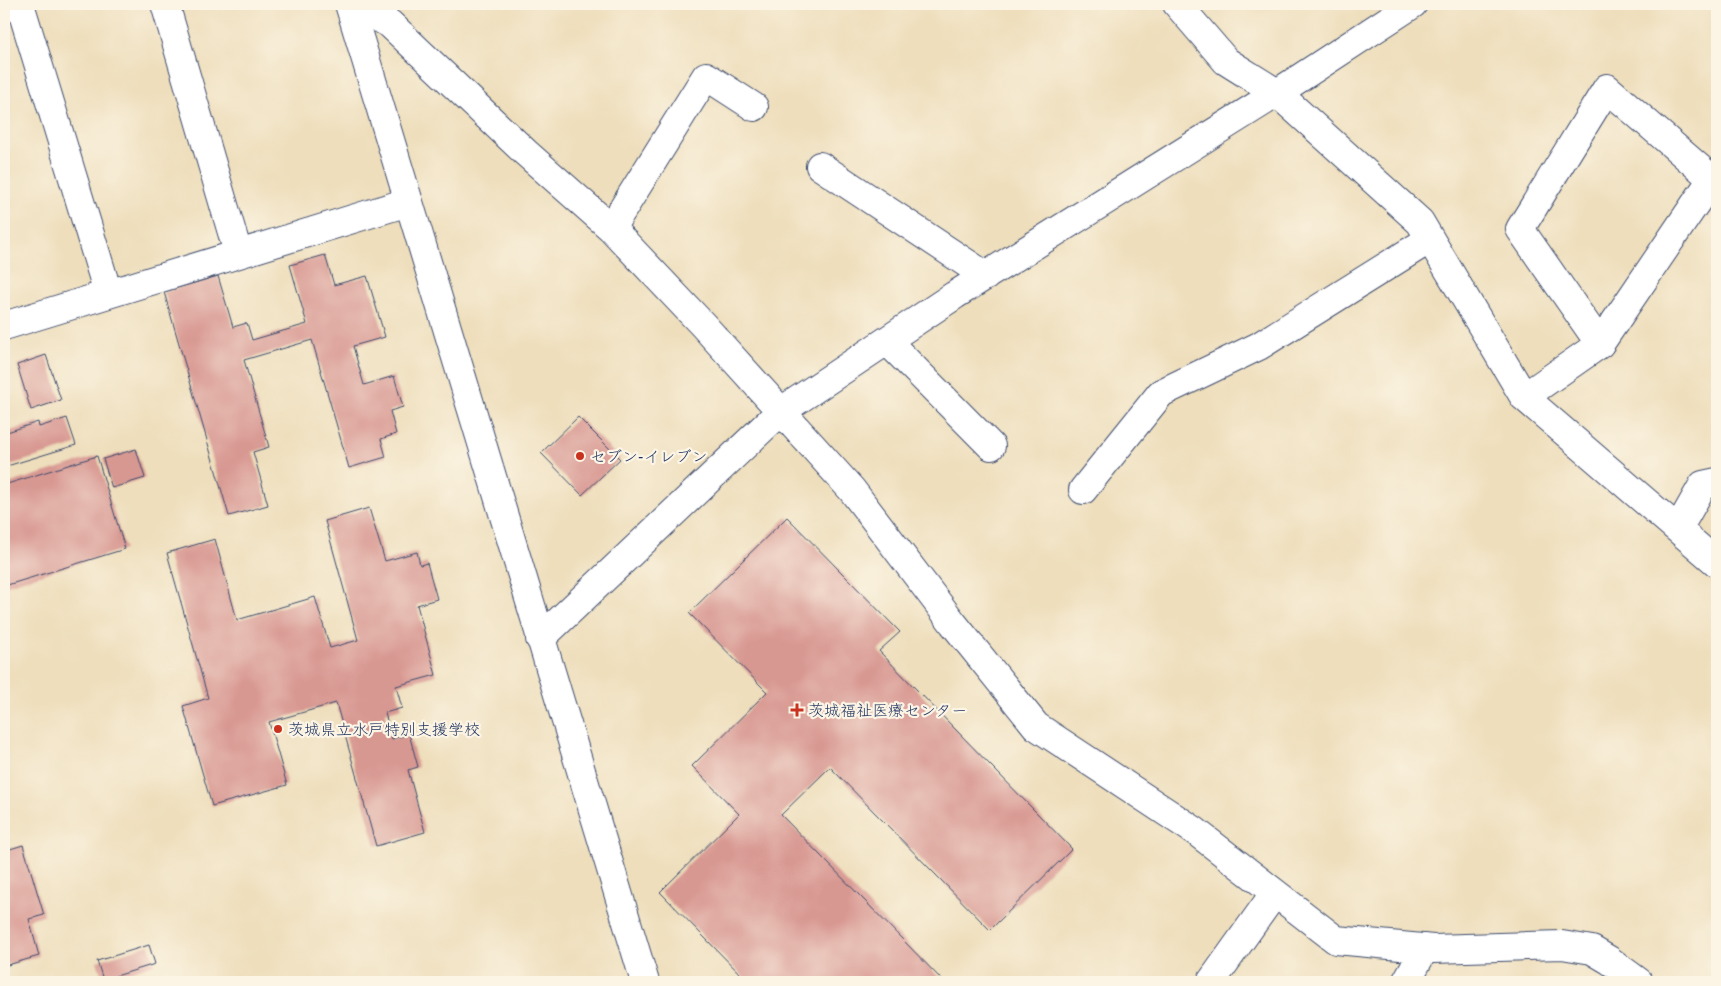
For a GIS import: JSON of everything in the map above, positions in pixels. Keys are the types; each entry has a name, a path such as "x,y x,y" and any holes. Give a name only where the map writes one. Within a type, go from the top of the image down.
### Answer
{"street":[{"path":"20,4 108,293"},
{"path":"165,4 238,253"},
{"path":"351,4 408,202 645,982"},
{"path":"351,4 390,24 525,152 611,228 703,325 852,490 1036,726 1195,831 1274,894 1336,940 1425,948 1480,949 1562,945 1592,950 1639,982"},
{"path":"1177,4 1226,61 1277,93 1420,222 1524,397 1717,563"},
{"path":"540,639 780,412 986,276 1277,93 1413,4"},
{"path":"611,228 706,76 754,107"},
{"path":"1524,397 1600,344 1712,179 1607,88 1520,229 1600,344"},
{"path":"820,166 986,276"},
{"path":"4,326 408,202"},
{"path":"1083,490 1161,393 1259,346 1430,238"},
{"path":"886,341 991,446"},
{"path":"1678,529 1703,485 1717,482"},
{"path":"1212,982 1274,894"},
{"path":"1406,982 1425,948"}],"building":[{"path":"325,255 334,285 367,276 385,337 353,346 364,385 394,376 403,407 390,411 396,434 381,439 386,457 349,468 312,340 244,360 269,447 253,452 268,505 229,516 164,292 218,276 233,327 247,323 252,340 307,324 290,265"},
{"path":"46,355 61,400 31,410 17,365"},
{"name":"セブン-イレブン","path":"578,417 620,459 582,495 541,453"},
{"path":"67,418 76,445 7,466 4,456 4,433 38,422 39,427"},
{"path":"136,449 145,478 112,488 103,459"},
{"path":"97,456 125,549 4,586 4,485"},
{"path":"369,508 385,561 417,552 420,565 427,563 437,599 417,605 436,675 396,686 402,708 385,713 392,739 409,734 418,767 408,770 425,832 376,846 336,703 269,722 287,785 212,806 183,706 208,698 167,553 215,539 237,620 315,597 330,648 358,640 325,521"},
{"path":"787,517 900,632 879,651 1072,849 990,930 830,767 781,815 944,982 748,982 660,892 739,814 692,766 767,692 689,613"},
{"path":"4,841 7,850 23,845 44,915 29,919 39,956 4,966"},
{"path":"149,945 155,964 103,980 97,961"}],"place":[{"name":"セブン-イレブン","path":"580,456"},
{"name":"茨城福祉医療センター","path":"797,710"},
{"name":"茨城県立水戸特別支援学校","path":"278,729"}]}
